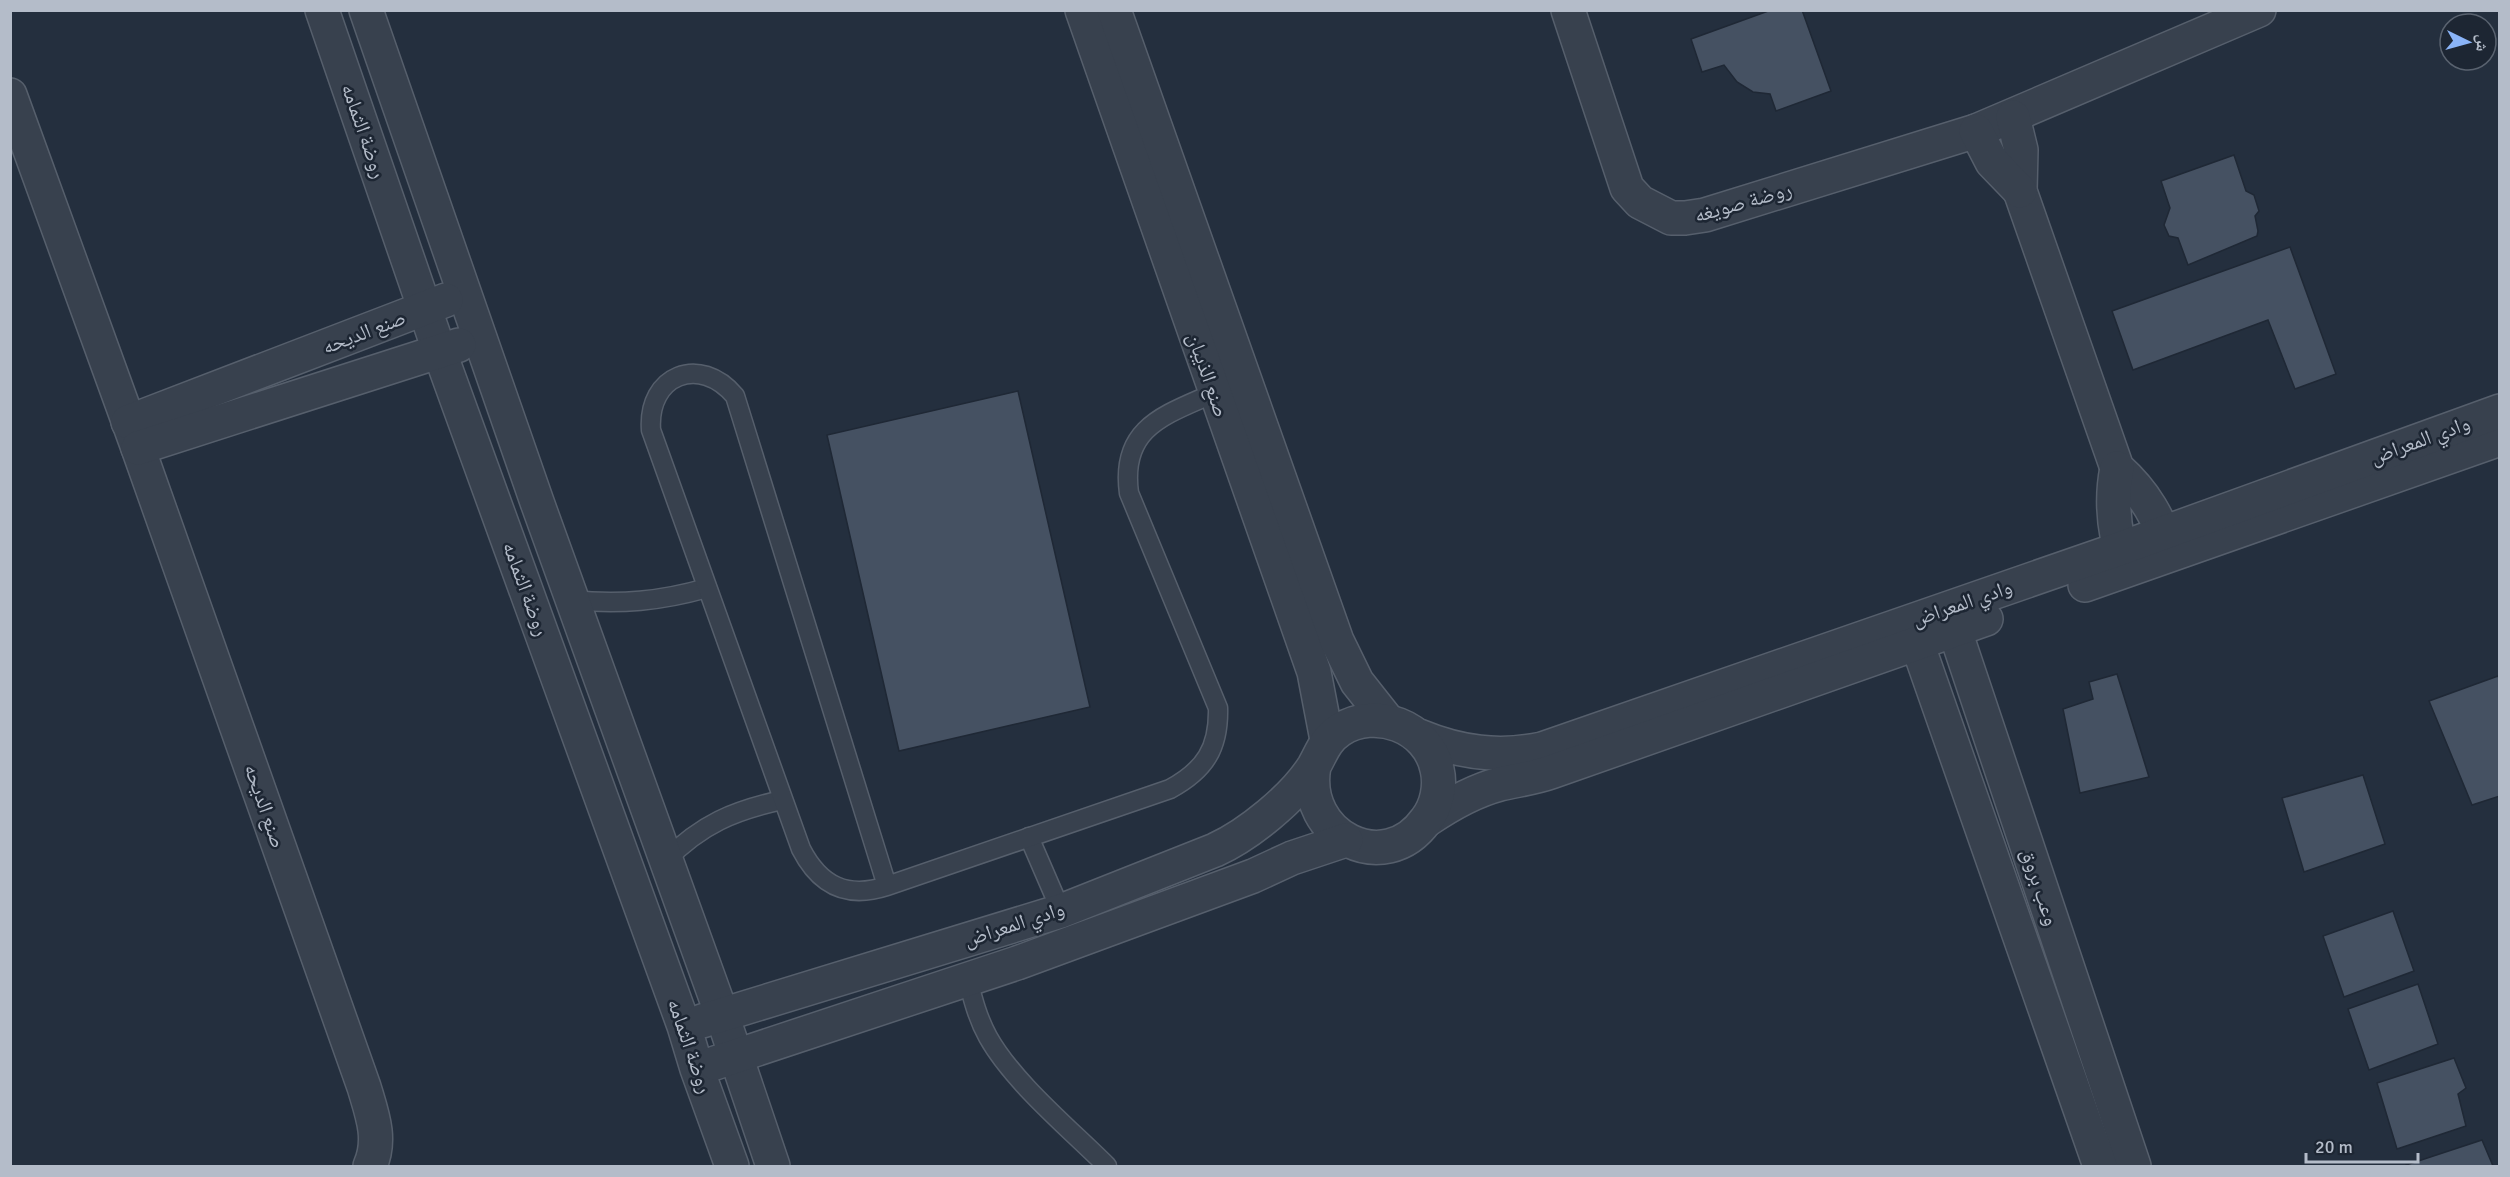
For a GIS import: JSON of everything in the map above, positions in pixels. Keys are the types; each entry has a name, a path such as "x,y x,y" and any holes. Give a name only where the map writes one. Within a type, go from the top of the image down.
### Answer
{"street":[{"name":"روضة الثمامه","path":"322,10 440,353 684,1026 732,1167"},
{"name":"روضة الثمامه","path":"366,10 572,600 722,1016 773,1167"},
{"name":"صنع الذيبان","path":"1082,10 1214,393 1314,672 1321,753"},
{"name":"صنع الذيبان","path":"1114,10 1337,641 1357,682 1387,720"},
{"name":"روضة صويغه","path":"1568,10 1627,188 1640,202 1655,212 1671,218 1705,215 1976,131 2259,10"},
{"name":"صنع الديحه","path":"10,95 364,1087 377,1130 374,1158 370,1167"},
{"path":"2013,117 2021,150 2020,191 2118,468 2140,490 2154,511 2167,544"},
{"path":"1976,131 1992,162 2020,191"},
{"name":"صنع الديحه","path":"133,435 464,292"},
{"name":"صنع الديحه","path":"133,435 440,353 481,336"},
{"name":"وادي المعراض","path":"684,1026 1061,911 1238,840 1285,799 1321,753 1355,723 1387,720 1404,726 1419,736 1442,746 1492,755 1517,755 1542,749 1913,632 2123,560 2499,411"},
{"name":"وادي المعراض","path":"2167,544 2499,439"},
{"path":"2118,468 2114,483 2113,516 2123,560"},
{"name":"وعب بروق","path":"1951,619 2134,1167"},
{"name":"وادي المعراض","path":"1321,753 1311,780 1313,799 1320,815 1331,830 1346,840 1363,846 1382,847 1399,843 1449,805 1474,793 1499,784 1551,772 1913,632"},
{"name":"وعب بروق","path":"1913,632 2100,1167"},
{"name":"وادي المعراض","path":"1419,736 1430,751 1437,768 1437,794 1427,820"},
{"name":"وادي المعراض","path":"697,1069 969,980 1253,876 1292,858 1346,840"},
{"path":"1004,928 1017,963"}],"lane":[{"path":"887,886 735,396 724,384 711,376 694,373 678,376 664,385 655,397 649,414 651,430 801,849 809,865 821,878 836,887 853,891 871,891 887,886 1170,789 1188,780 1202,765 1213,748 1218,729 1218,708 1130,493 1127,474 1130,456 1137,438 1150,424 1214,393"},
{"path":"572,600 640,603 707,588"},
{"path":"666,860 685,841 706,826 730,814 782,800"},
{"path":"1029,837 1061,911"},
{"path":"969,980 975,1010 987,1037 1004,1062 1107,1167"}],"building":[{"path":"1771,10 1802,10 1831,91 1776,111 1770,94 1753,92 1737,82 1724,65 1702,72 1691,39"},
{"path":"2234,155 2246,191 2254,195 2259,211 2255,216 2257,236 2188,265 2178,238 2169,236 2164,225 2170,208 2161,181"},
{"path":"2290,247 2336,374 2295,389 2268,320 2133,370 2112,311"},
{"path":"1018,391 1090,707 899,751 827,435"},
{"path":"2117,674 2149,777 2080,793 2063,709 2093,699 2089,682"},
{"path":"2498,676 2500,681 2500,796 2472,805 2429,701"},
{"path":"2363,775 2385,844 2304,872 2282,798"},
{"path":"2393,911 2414,971 2344,997 2323,936"},
{"path":"2418,984 2438,1044 2369,1070 2348,1009"},
{"path":"2454,1058 2466,1088 2458,1094 2466,1126 2397,1149 2377,1083"},
{"path":"2482,1140 2493,1166 2406,1166 2406,1165"}]}
